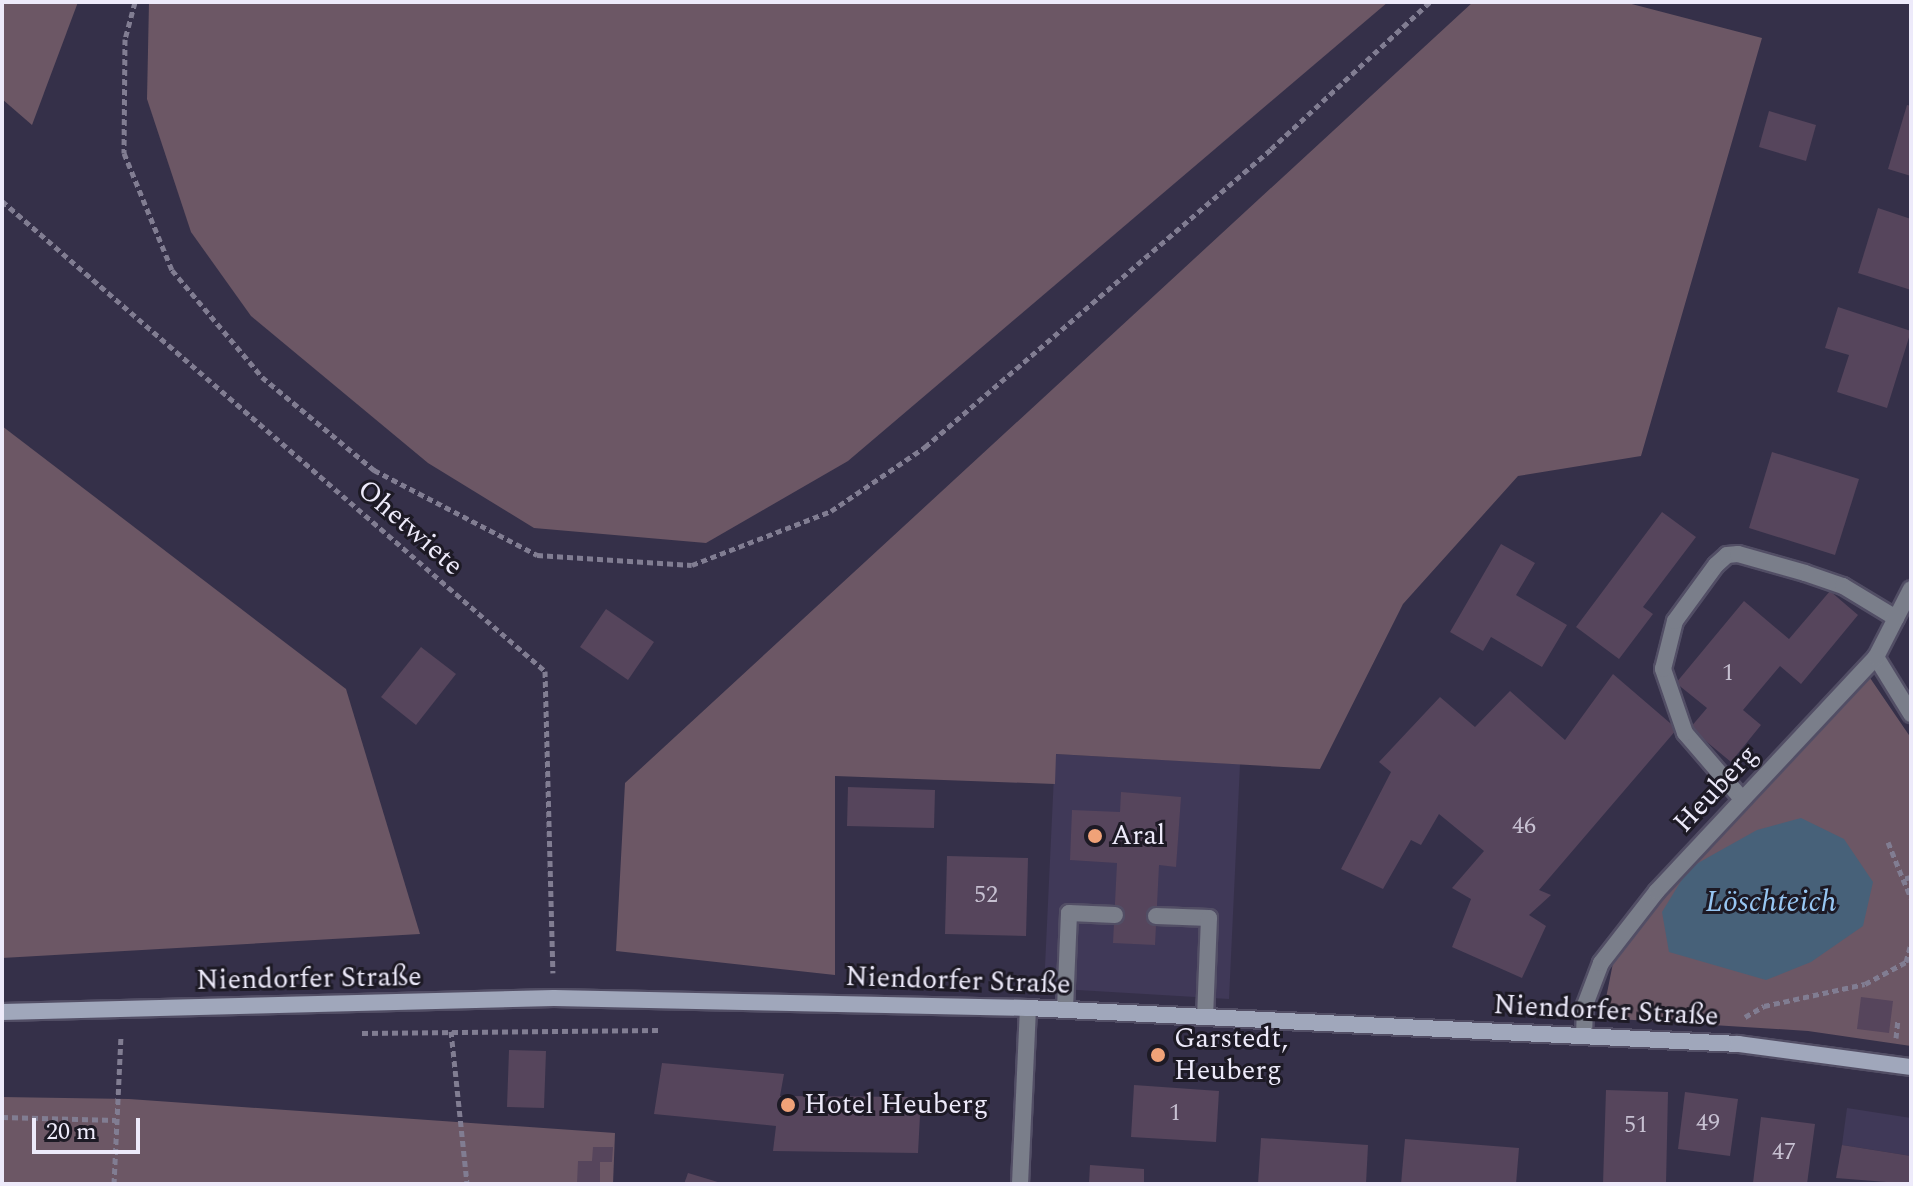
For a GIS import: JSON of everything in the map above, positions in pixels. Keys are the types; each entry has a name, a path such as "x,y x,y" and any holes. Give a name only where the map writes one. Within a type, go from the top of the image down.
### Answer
{"main road":[{"name":"Niendorfer Straße","path":"2,1012 554,998 1065,1009 1738,1044 1911,1067"}],"street":[{"path":"1742,799 1685,733 1663,669 1675,621 1716,565 1727,555 1738,554 1805,573 1851,590 1896,618"},
{"name":"Heuberg","path":"1584,1036 1585,1005 1601,963 1657,891 1876,657 1911,589"},
{"path":"1876,657 1911,714"},
{"path":"1065,1009 1069,913 1115,915"},
{"path":"1156,916 1209,918 1205,1016"},
{"path":"1020,1184 1028,1008"}],"path":[{"path":"135,2 125,39 124,153 172,270 262,377 374,470 537,555 692,565 831,511 925,447 1271,149 1430,2"},
{"name":"Ohetwiete","path":"2,201 545,671 554,998"},
{"path":"1888,842 1911,898"},
{"path":"1903,879 1911,877"},
{"path":"1738,1025 1764,1006 1865,984 1908,964 1911,943"},
{"path":"532,1029 570,1029"},
{"path":"451,1031 467,1184"},
{"path":"114,1184 121,1038"},
{"path":"2,1117 116,1120"}],"shaded area":[{"path":"2,2 78,2 32,125 2,99"},
{"path":"149,2 1388,2 848,461 706,543 534,528 428,463 251,316 191,232 147,99"},
{"path":"1473,2 1624,2 1762,38 1641,456 1518,476 1403,604 1320,769 1056,754 1055,784 835,776 835,975 616,951 625,783"},
{"path":"2,426 346,689 420,934 2,958"},
{"path":"1868,675 1911,738 1911,1046 1808,1031 1602,1018 1613,963 1662,896"},
{"name":"Aral","path":"1055,754 1240,764 1229,999 1044,988"},
{"path":"2,1097 129,1099 615,1133 613,1184 2,1184"},
{"path":"1847,1108 1911,1118 1911,1156 1842,1145"}],"water":[{"name":"Löschteich","path":"1801,818 1844,839 1873,882 1863,926 1811,962 1766,980 1669,952 1662,912 1689,868 1757,830"}],"building":[{"path":"1907,105 1911,106 1911,176 1888,169"},
{"path":"1769,111 1816,125 1806,161 1759,147"},
{"path":"1878,208 1911,219 1911,290 1858,273"},
{"path":"1838,307 1911,331 1887,408 1837,392 1849,355 1825,348"},
{"path":"1772,452 1859,479 1835,555 1749,528"},
{"path":"1662,512 1696,537 1643,607 1653,614 1619,659 1576,627"},
{"path":"1501,544 1535,563 1516,595 1567,625 1542,667 1491,637 1483,651 1450,632"},
{"path":"1830,591 1858,615 1801,684 1780,666 1743,710 1761,725 1731,762 1690,728 1707,708 1676,683 1744,601 1789,639"},
{"path":"606,609 654,642 628,680 580,647"},
{"path":"421,647 456,674 416,725 381,697"},
{"path":"1613,674 1677,729 1539,890 1551,895 1529,915 1546,926 1522,978 1452,947 1471,899 1452,888 1484,851 1439,814 1421,845 1411,840 1383,889 1341,869 1391,772 1379,762 1440,697 1475,727 1510,691 1565,740"},
{"path":"848,787 935,790 934,828 847,826"},
{"path":"1121,792 1181,797 1176,867 1159,865 1155,945 1113,943 1117,863 1070,860 1072,810 1120,812"},
{"path":"947,856 1028,858 1026,936 945,934"},
{"path":"1861,997 1893,1001 1889,1033 1857,1029"},
{"path":"509,1050 546,1051 544,1108 507,1107"},
{"name":"Hotel Heuberg","path":"662,1063 784,1074 780,1096 921,1097 918,1153 773,1151 776,1126 654,1114"},
{"path":"1134,1085 1219,1091 1216,1142 1131,1137"},
{"path":"1606,1090 1668,1092 1666,1184 1603,1184"},
{"path":"1685,1092 1738,1099 1730,1156 1678,1149"},
{"path":"1761,1117 1815,1124 1807,1184 1753,1183"},
{"path":"1261,1138 1368,1145 1366,1184 1258,1184"},
{"path":"1405,1139 1519,1148 1516,1184 1401,1184"},
{"path":"1842,1145 1911,1156 1911,1184 1836,1178"},
{"path":"593,1147 613,1147 612,1162 600,1162 600,1184 577,1184 578,1161 592,1161"},
{"path":"1090,1165 1144,1169 1144,1184 1089,1184"},
{"path":"688,1173 721,1183 721,1184 684,1184"}],"place":[{"name":"Aral","path":"1095,836"},
{"name":"Garstedt, Heuberg","path":"1158,1055"},
{"name":"Hotel Heuberg","path":"788,1105"}]}
